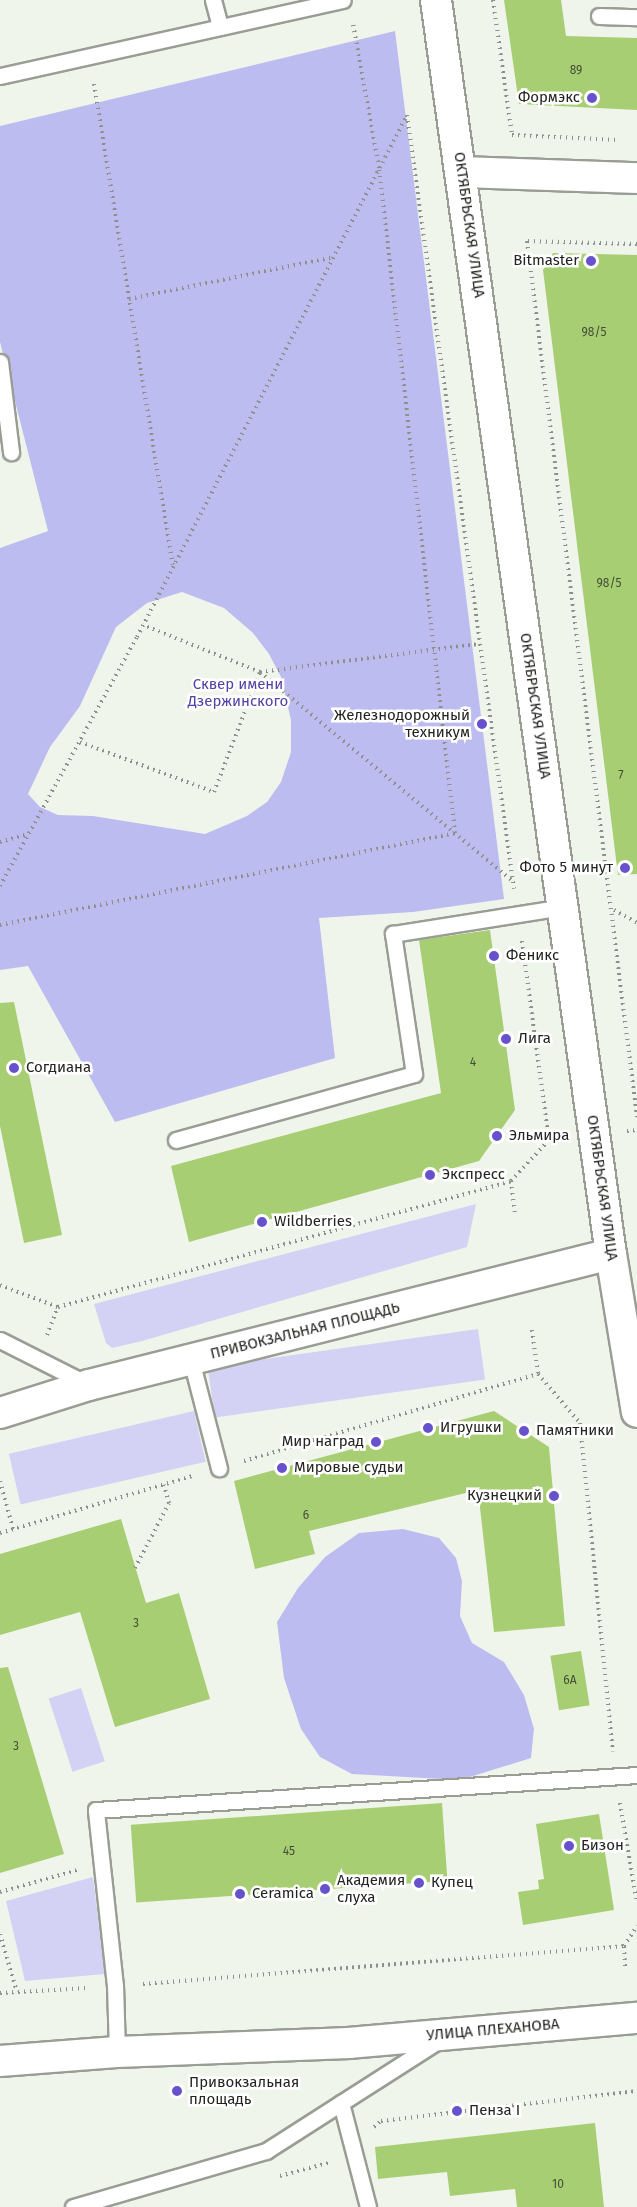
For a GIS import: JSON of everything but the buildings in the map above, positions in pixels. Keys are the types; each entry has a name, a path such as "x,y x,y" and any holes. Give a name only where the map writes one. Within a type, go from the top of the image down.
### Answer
{"street":[{"name":"ОКТЯБРЬСКАЯ УЛИЦА","path":"436,0 462,172 611,1254 637,1412"},
{"path":"462,172 637,178"},
{"name":"ПРИВОКЗАЛЬНАЯ ПЛОЩАДЬ","path":"0,1413 89,1385 611,1254"},
{"name":"УЛИЦА ПЛЕХАНОВА","path":"117,2052 349,2043 637,2018"},
{"path":"0,2061 117,2052"}],"lane":[{"path":"213,0 220,27"},
{"path":"0,76 220,27 347,6"},
{"path":"599,16 637,17"},
{"path":"0,362 11,452"},
{"path":"176,1140 414,1074 393,934 563,907"},
{"path":"0,1340 89,1385"},
{"path":"191,1360 219,1468"},
{"path":"117,2052 115,1986 96,1810 637,1775"},
{"path":"73,2207 266,2151 448,2034"},
{"path":"341,2103 368,2207"}],"path":[{"path":"493,0 512,135 626,140"},
{"path":"347,6 379,168 455,833"},
{"path":"90,56 173,567"},
{"path":"0,886 143,625 407,114 549,1140 511,1180 58,1307 0,1285"},
{"path":"637,244 527,242 613,910 637,1117"},
{"path":"129,299 333,257"},
{"path":"143,625 260,672 513,881"},
{"path":"260,672 480,644"},
{"path":"80,742 214,792 260,672"},
{"path":"0,925 455,833"},
{"path":"0,842 29,834"},
{"path":"613,910 637,922"},
{"path":"511,1180 515,1214"},
{"path":"47,1336 58,1307"},
{"path":"532,1330 538,1374 580,1423 616,1776 637,1903"},
{"path":"0,1533 538,1374"},
{"path":"0,1481 13,1529"},
{"path":"135,1568 170,1503 164,1485"},
{"path":"0,1892 102,1863"},
{"path":"626,1966 624,1946 637,1926"},
{"path":"0,1934 17,1992"},
{"path":"0,1993 624,1946"},
{"path":"276,2178 332,2161 381,2121 637,2091"}],"shaded area":[{"name":"Сквер имени Дзержинского","path":"395,31 504,899 413,912 319,918 335,1058 115,1122 28,966 0,970 0,548 48,531 0,342 0,126","holes":["182,592 224,608 253,633 269,654 281,677 291,720 291,752 281,782 267,802 247,816 205,834 93,816 58,815 40,807 28,794 50,747 80,706 116,627 147,603"]},
{"path":"476,1204 467,1247 142,1341 112,1348 106,1343 94,1304"},
{"path":"478,1329 485,1380 215,1417 208,1367"},
{"path":"194,1411 206,1462 21,1504 9,1454"},
{"path":"403,1529 439,1538 456,1558 462,1581 460,1616 472,1643 504,1662 524,1695 534,1729 531,1758 460,1780 352,1774 320,1757 301,1729 284,1678 277,1622 298,1588 325,1557 359,1533"},
{"path":"81,1688 105,1761 72,1772 49,1699"},
{"path":"93,1877 105,1974 25,1981 6,1901"}],"place":[{"name":"Формэкс","path":"592,98"},
{"name":"Bitmaster","path":"591,261"},
{"name":"Железнодорожный техникум","path":"482,724"},
{"name":"Фото 5 минут","path":"625,868"},
{"name":"Феникс","path":"494,956"},
{"name":"Лига","path":"506,1039"},
{"name":"Согдиана","path":"14,1068"},
{"name":"Эльмира","path":"497,1136"},
{"name":"Экспресс","path":"430,1175"},
{"name":"Wildberries","path":"262,1222"},
{"name":"Игрушки","path":"428,1428"},
{"name":"Памятники","path":"524,1431"},
{"name":"Мир наград","path":"376,1442"},
{"name":"Мировые судьи","path":"282,1468"},
{"name":"Кузнецкий","path":"554,1496"},
{"name":"Бизон","path":"569,1846"},
{"name":"Купец","path":"419,1883"},
{"name":"Академия слуха","path":"325,1889"},
{"name":"Ceramica","path":"240,1894"},
{"name":"Привокзальная площадь","path":"177,2091"},
{"name":"Пенза I","path":"457,2111"}]}
